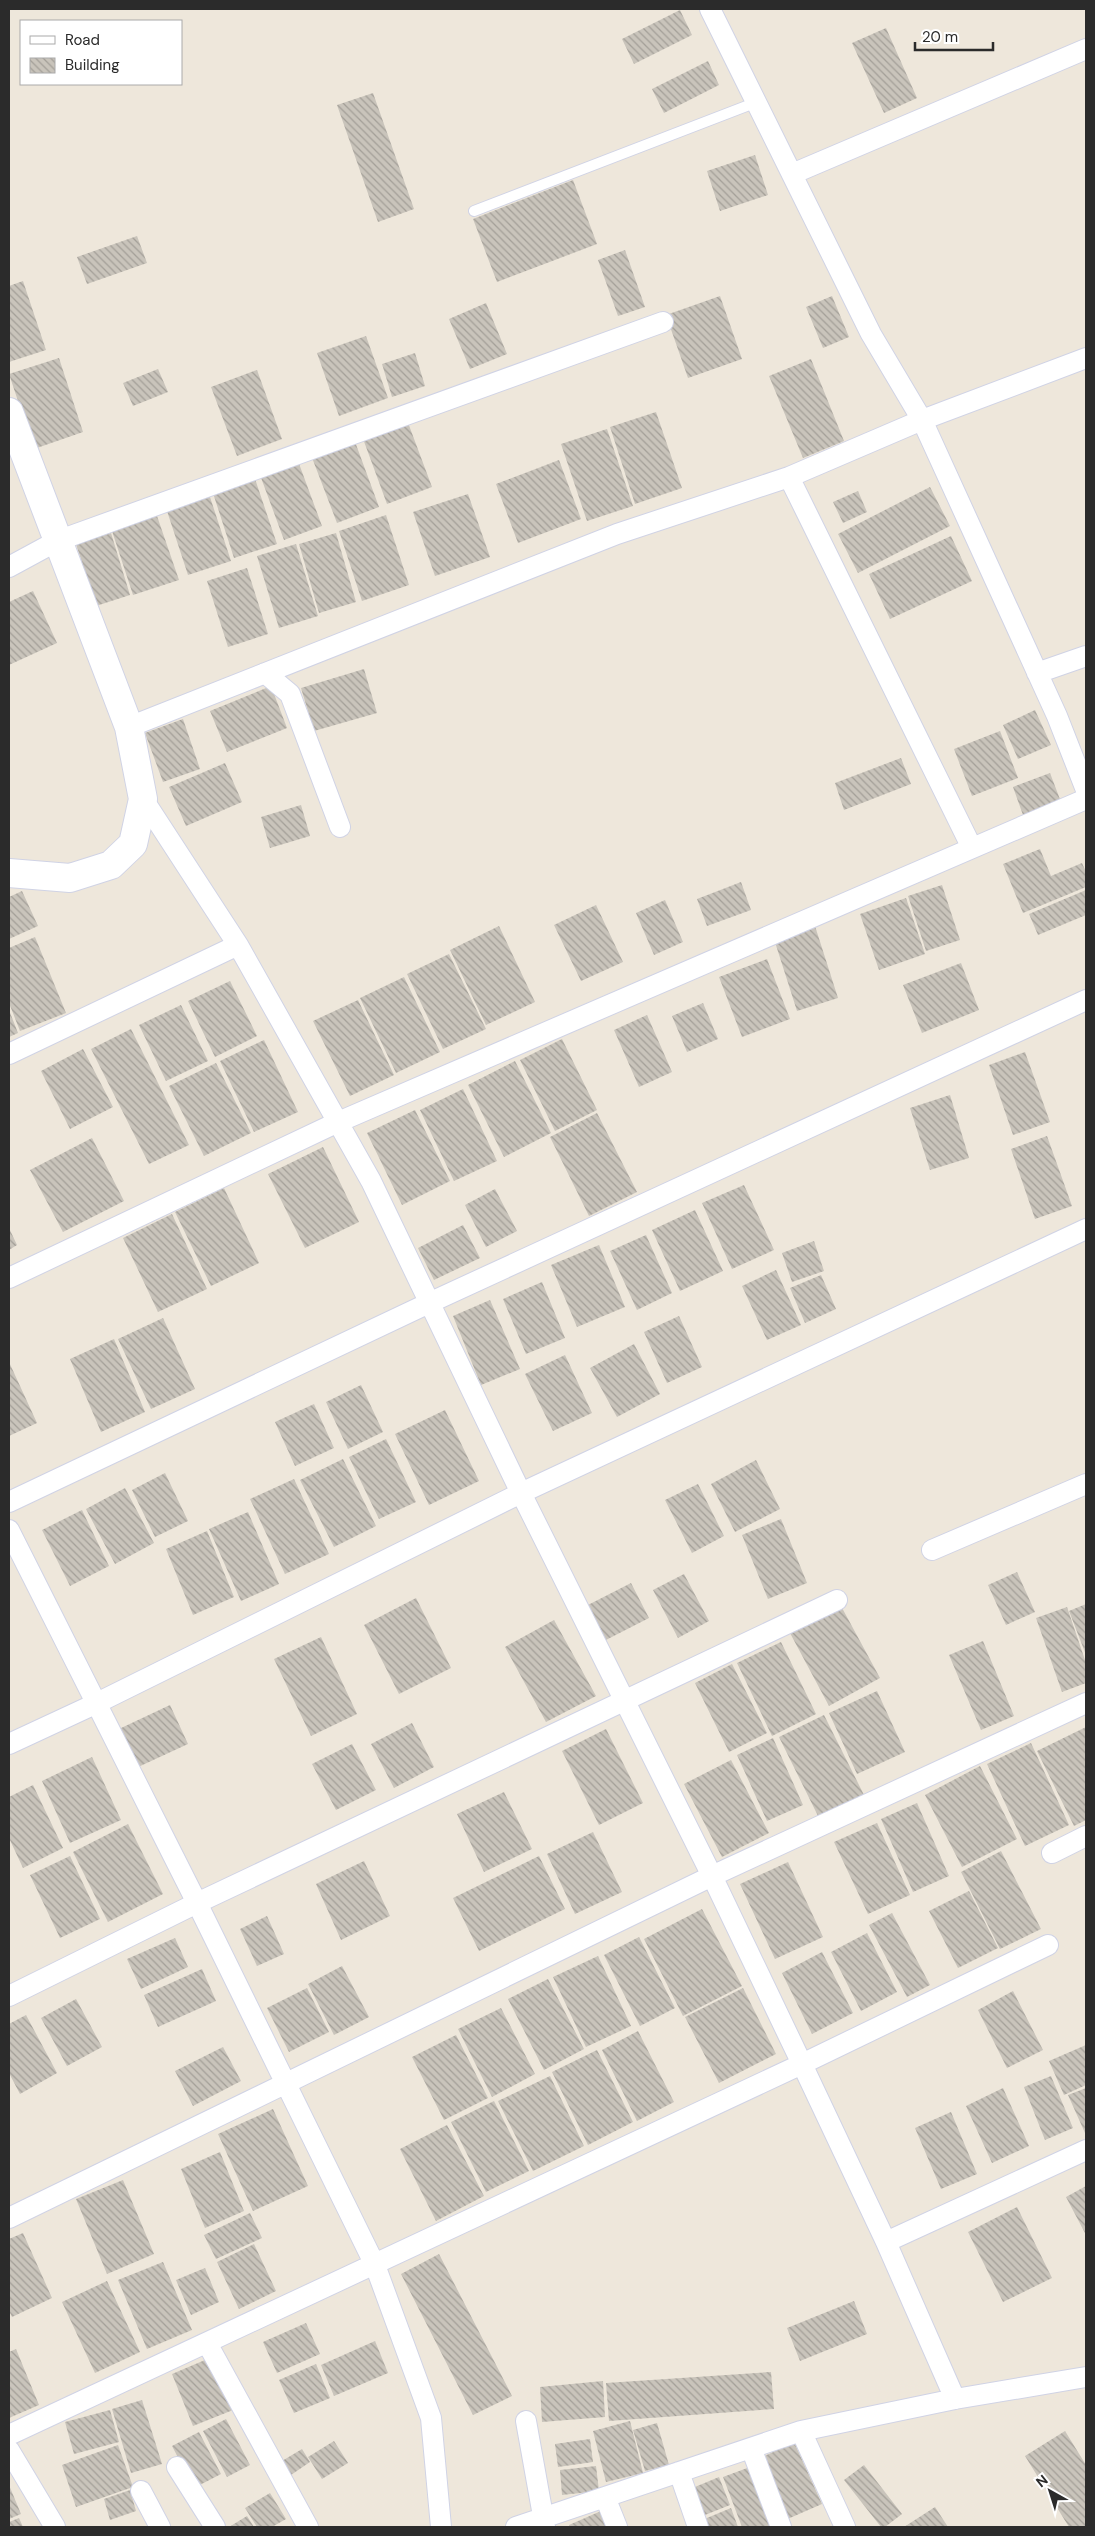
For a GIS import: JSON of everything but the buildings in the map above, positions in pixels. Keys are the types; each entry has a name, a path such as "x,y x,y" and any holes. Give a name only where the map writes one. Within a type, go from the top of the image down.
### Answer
{"street":[{"path":"710,9 871,334 922,420 1037,673 1086,790"},
{"path":"792,174 1086,50"},
{"path":"9,568 57,541 663,322"},
{"path":"129,727 617,534 789,477 922,420 1086,358"},
{"path":"9,412 129,727 143,799 238,945 336,1122 371,1181 520,1493 712,1876 886,2242 955,2399"},
{"path":"789,477 972,848"},
{"path":"1037,673 1086,656"},
{"path":"265,673 290,694 340,827"},
{"path":"9,873 70,878 111,865 133,844 143,799"},
{"path":"9,1278 336,1122 1086,799"},
{"path":"9,1054 238,945"},
{"path":"9,1502 429,1302 1086,1000"},
{"path":"9,1744 95,1704 520,1493 1086,1230"},
{"path":"932,1550 1086,1484"},
{"path":"9,1530 95,1704 197,1903 284,2084 375,2265 430,2418 441,2527"},
{"path":"9,1996 197,1903 837,1600"},
{"path":"9,2218 712,1876 1086,1703"},
{"path":"1052,1853 1086,1836"},
{"path":"9,2435 802,2064 1048,1945"},
{"path":"886,2242 1086,2150"},
{"path":"207,2343 308,2527"},
{"path":"516,2527 543,2522 605,2496 801,2432 955,2399 1086,2376"},
{"path":"526,2421 543,2522"},
{"path":"801,2432 845,2527"},
{"path":"751,2448 781,2527"},
{"path":"9,2450 55,2527"},
{"path":"177,2467 215,2527"},
{"path":"679,2472 698,2527"},
{"path":"141,2491 160,2527"},
{"path":"605,2496 617,2527"}],"lane":[{"path":"474,210 757,102"}]}
